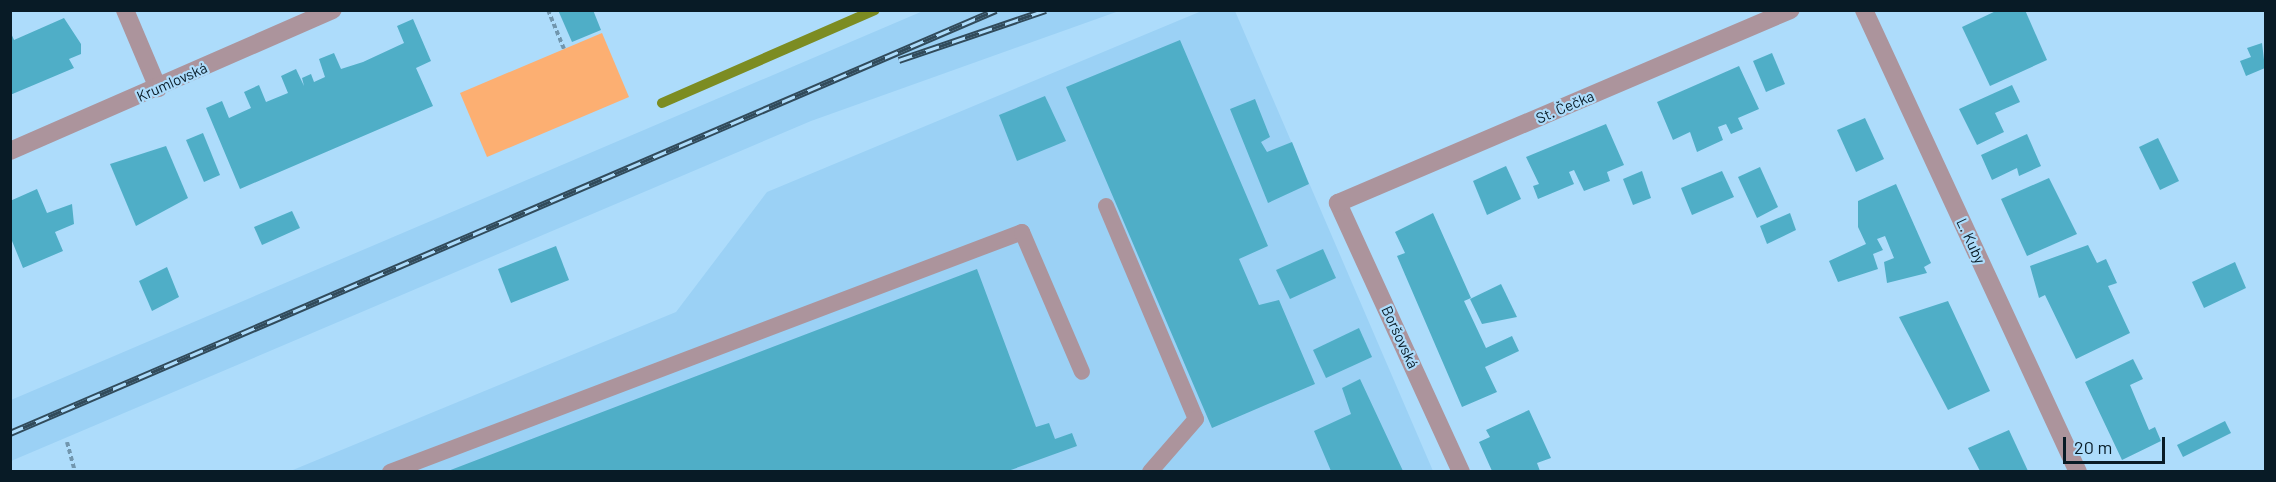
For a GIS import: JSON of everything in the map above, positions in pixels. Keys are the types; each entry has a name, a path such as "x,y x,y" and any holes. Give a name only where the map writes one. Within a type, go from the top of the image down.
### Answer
{"street":[{"path":"125,10 158,88"},
{"name":"Krumlovská","path":"10,151 333,10"},
{"name":"St. Čečka","path":"1338,203 1791,10"},
{"name":"L. Kuby","path":"1864,10 2078,471"},
{"name":"Boršovská","path":"1338,203 1461,471"}],"lane":[{"path":"1106,206 1196,419 1150,471"},
{"path":"390,471 1022,232 1082,372"}],"path":[{"path":"548,10 564,49"},
{"path":"67,442 75,471"}],"shaded area":[{"path":"1204,10 1235,11 1433,471 288,472 676,312 767,192"},
{"path":"923,11 1119,11 811,121 11,461 11,400"},
{"path":"602,33 629,97 487,157 460,93"}],"building":[{"path":"558,10 593,10 601,30 572,42"},
{"path":"1998,10 2025,10 2047,60 1990,86 1962,27"},
{"path":"64,18 81,44 81,54 69,59 74,68 10,95 10,31 14,40"},
{"path":"413,19 431,61 416,68 433,106 240,189 206,108 222,101 229,118 251,108 244,92 259,85 266,102 288,93 281,76 296,69 304,86 302,78 311,74 314,82 325,77 319,59 334,53 341,69 363,62 404,43 397,26"},
{"path":"1180,40 1268,246 1239,259 1259,305 1279,300 1315,384 1212,428 1066,87"},
{"path":"2262,43 2265,68 2246,76 2240,61 2251,57 2247,48"},
{"path":"1772,53 1785,84 1766,92 1753,61"},
{"path":"1739,66 1759,109 1738,118 1743,129 1731,134 1726,124 1718,127 1723,140 1697,152 1690,132 1673,140 1657,102"},
{"path":"2012,85 2020,102 1995,113 2004,132 1977,145 1959,109"},
{"path":"1045,96 1066,141 1017,161 999,115"},
{"path":"1255,99 1270,137 1261,142 1267,152 1292,142 1309,184 1268,203 1230,109"},
{"path":"1865,118 1884,159 1856,172 1837,130"},
{"path":"1606,124 1624,165 1607,172 1610,181 1584,191 1574,170 1569,172 1574,184 1538,199 1533,186 1539,184 1526,157"},
{"path":"203,133 220,175 204,182 186,140"},
{"path":"2027,134 2041,166 2019,176 2017,168 1992,180 1981,155"},
{"path":"2158,138 2179,181 2160,190 2139,147"},
{"path":"166,146 188,198 136,226 110,164"},
{"path":"1506,166 1521,199 1487,215 1473,181"},
{"path":"1760,167 1778,207 1757,218 1738,177"},
{"path":"1642,171 1651,198 1633,205 1623,179"},
{"path":"1722,171 1734,197 1692,215 1681,188"},
{"path":"2049,178 2077,234 2027,256 2001,199"},
{"path":"1896,184 1931,263 1924,267 1927,273 1887,283 1884,262 1894,258 1885,236 1877,239 1883,250 1873,254 1878,269 1838,282 1829,261 1866,244 1858,227 1858,201"},
{"path":"37,189 47,213 72,204 74,224 55,232 63,251 23,268 10,236 10,201"},
{"path":"292,211 300,228 262,245 254,227"},
{"path":"1433,213 1471,298 1464,301 1486,348 1512,336 1519,351 1485,367 1497,392 1462,407 1397,256 1405,253 1395,232"},
{"path":"1790,213 1796,230 1767,244 1760,226"},
{"path":"2088,245 2097,263 2106,259 2117,283 2108,286 2130,333 2076,359 2045,295 2039,298 2030,266"},
{"path":"556,246 569,280 511,303 498,269"},
{"path":"1323,249 1336,278 1290,299 1276,270"},
{"path":"2235,262 2246,288 2204,308 2192,282"},
{"path":"167,267 179,297 152,311 139,281"},
{"path":"977,269 1036,427 1049,423 1055,439 1072,433 1077,446 1008,471 448,471"},
{"path":"1501,284 1517,317 1482,324 1470,299"},
{"path":"1948,301 1990,391 1948,410 1899,317"},
{"path":"1359,328 1372,357 1326,378 1313,350"},
{"path":"2133,359 2143,379 2130,385 2149,430 2155,427 2161,441 2122,460 2085,382"},
{"path":"1360,379 1403,471 1331,471 1314,431 1351,414 1342,388"},
{"path":"1529,410 1551,458 1537,463 1540,471 1492,471 1479,442 1490,437 1486,430"},
{"path":"2225,421 2231,433 2183,457 2177,445"},
{"path":"2009,430 2028,471 1980,471 1968,448"}],"waterway":[{"path":"662,103 875,10"}],"railway":[{"path":"10,433 996,10"},
{"path":"899,60 1046,10"}]}
